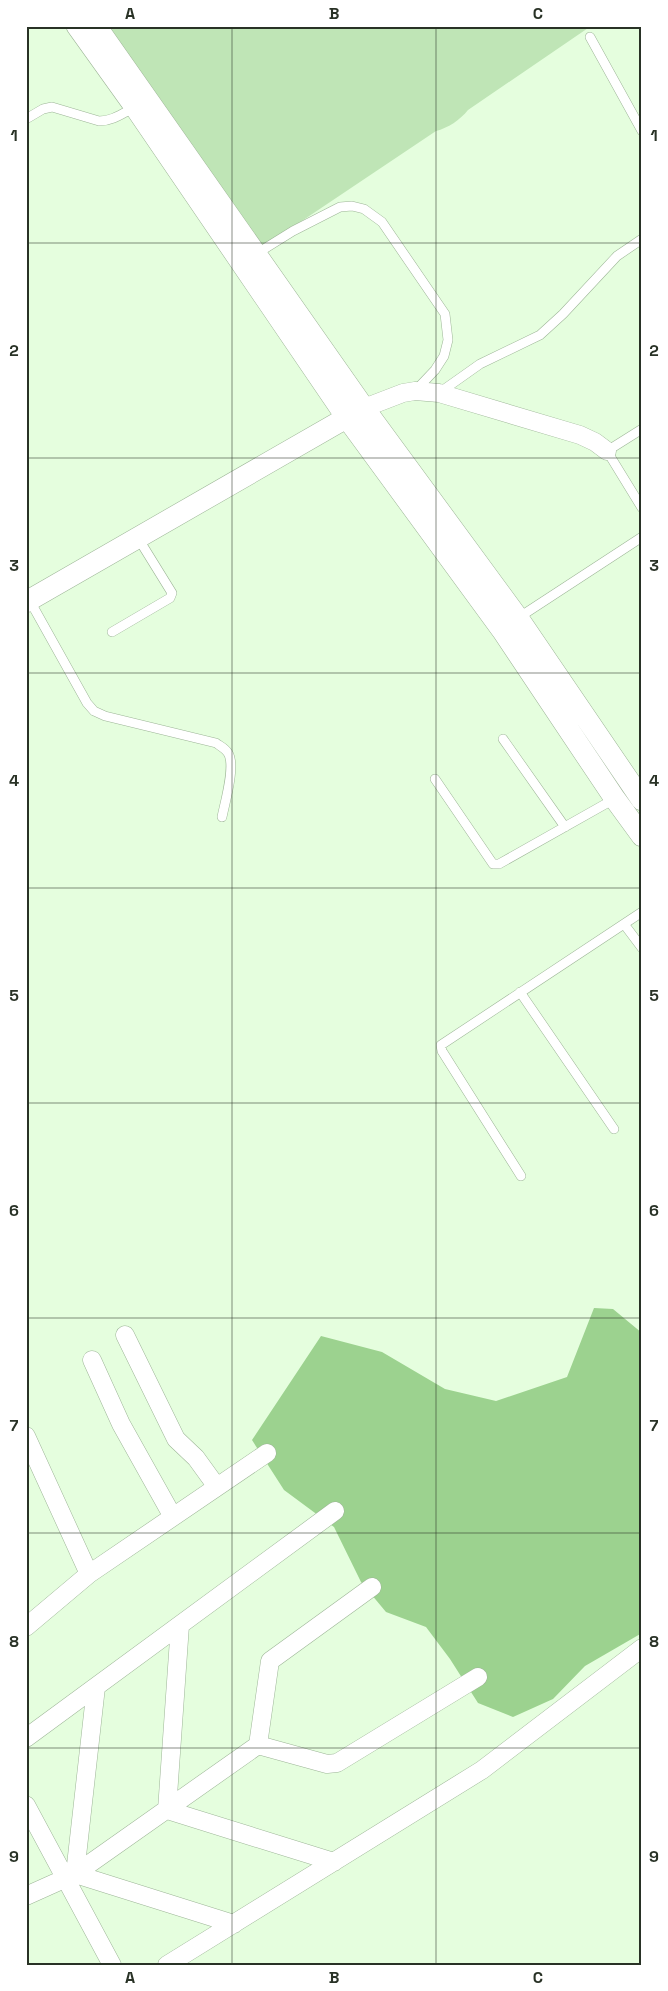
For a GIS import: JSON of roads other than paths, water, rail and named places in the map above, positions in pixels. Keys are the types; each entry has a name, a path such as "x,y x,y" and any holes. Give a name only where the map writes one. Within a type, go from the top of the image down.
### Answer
{"street":[{"path":"77,26 141,103"},
{"path":"96,26 141,103 355,413 637,793"},
{"path":"28,602 355,413 403,393 415,391 439,394 580,435 595,442 607,451"},
{"path":"510,624 614,799 635,812 642,836"},
{"path":"124,1335 176,1439 196,1458 217,1487"},
{"path":"92,1360 121,1424 173,1517"},
{"path":"26,1436 89,1574"},
{"path":"26,1627 89,1574 267,1453"},
{"path":"26,1738 335,1511"},
{"path":"26,1896 70,1876 258,1745 270,1661 372,1587"},
{"path":"167,1810 180,1625"},
{"path":"167,1965 482,1770 642,1648"},
{"path":"258,1745 332,1765 478,1677"},
{"path":"70,1876 96,1687"},
{"path":"26,1804 70,1876 112,1965"},
{"path":"167,1810 334,1862"},
{"path":"70,1876 234,1924"}],"lane":[{"path":"590,38 642,131"},
{"path":"26,119 43,109 52,107 100,121 106,121 112,120 141,103"},
{"path":"248,259 293,231 340,207 352,206 364,209 382,222 446,314 448,340 444,356 435,370 415,391"},
{"path":"439,394 480,364 540,335 563,314 617,256 642,239"},
{"path":"642,429 607,451 642,508"},
{"path":"510,624 642,537"},
{"path":"112,632 170,598 172,593 138,538"},
{"path":"28,602 87,703 94,711 105,716 216,743 224,748 229,754 232,764 222,817"},
{"path":"504,739 565,827"},
{"path":"435,779 493,864 499,864 614,799 637,793"},
{"path":"521,1176 441,1048 443,1042 642,912"},
{"path":"624,924 642,948"},
{"path":"520,992 614,1129"}]}
